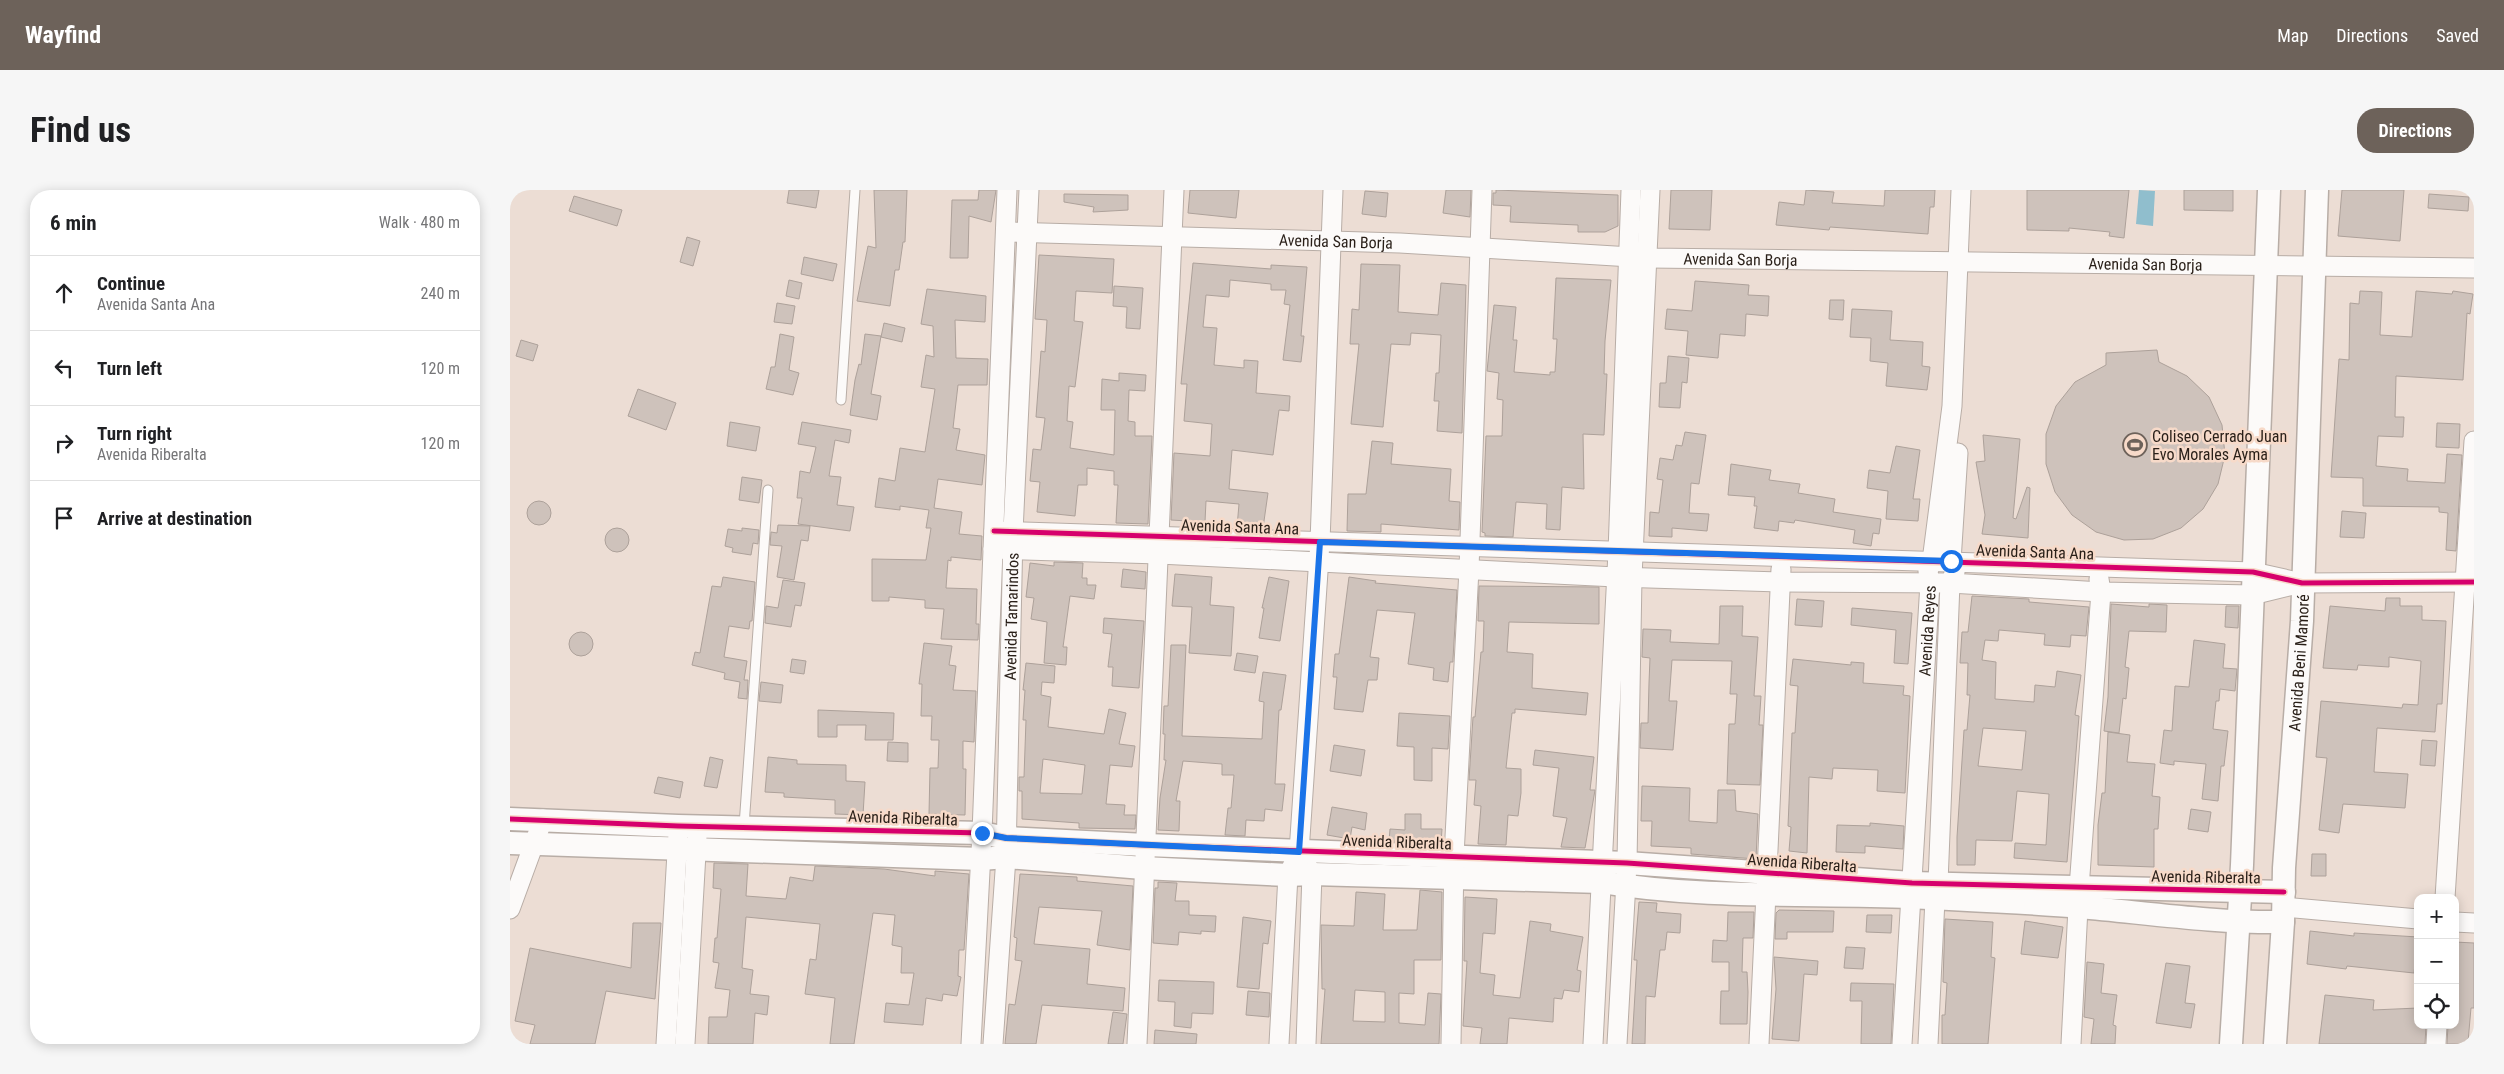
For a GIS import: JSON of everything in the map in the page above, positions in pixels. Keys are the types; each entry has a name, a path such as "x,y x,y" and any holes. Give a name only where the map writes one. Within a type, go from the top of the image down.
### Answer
{"street":[{"name":"Avenida Tamarindos","path":"971,1044 981,859 1007,232 1007,190"},
{"name":"Avenida Tamarindos","path":"993,1044 1006,847 1013,541 1029,190"},
{"path":"1137,1044 1143,868 1146,845 1160,545 1174,190"},
{"path":"1280,1044 1288,875 1299,852 1319,563 1333,190"},
{"path":"1451,1044 1454,867 1469,569 1482,190"},
{"path":"1592,1044 1601,873 1624,577 1628,256 1631,190"},
{"path":"1625,552 1648,258 1650,190"},
{"name":"Avenida Reyes","path":"1928,1044 1937,891 1950,583 1955,572 1951,561 1963,263 1961,190"},
{"name":"Avenida Reyes","path":"1902,1044 1930,583 1928,571 1932,561 1952,406 1970,190"},
{"path":"2231,1044 2240,890 2269,190"},
{"name":"Avenida Beni Mamoré","path":"2275,1044 2302,621 2317,190"},
{"name":"Avenida San Borja","path":"1007,232 1479,247 1648,258 2474,268"},
{"path":"2445,894 2470,582 2474,441"},
{"name":"Avenida Santa Ana","path":"994,540 1160,545 1320,542 1469,546 2253,572 2302,583 2470,582"},
{"name":"Avenida Santa Ana","path":"1160,545 1319,563 1624,577 1781,582 1950,583 2101,592 2252,595 2302,583"},
{"path":"1759,1044 1782,555"},
{"path":"2071,1044 2079,897 2101,592 2097,567"},
{"path":"1617,1044 1627,863 1624,577"},
{"name":"Avenida Riberalta","path":"510,819 543,819 687,837 981,859 1006,847 1146,845 1299,852 1454,867 1601,873 1627,863 1766,885"},
{"path":"510,909 543,819"},
{"name":"Avenida Riberalta","path":"510,843 534,844 687,837 744,826 982,833 1006,847 1143,868 1288,875 1454,867"},
{"path":"666,1044 687,837"},
{"path":"685,1044 687,837"},
{"path":"1299,852 1312,874 1306,1044"},
{"name":"Avenida Riberalta","path":"1601,873 1625,886 1766,885 2079,897 2240,890 2283,907"},
{"name":"Avenida Riberalta","path":"2079,897 2238,923 2283,907"},
{"path":"2283,907 2414,919"},
{"path":"2459,922 2474,923"},
{"path":"2436,1044 2437,1029"}],"lane":[{"path":"841,400 855,190"},
{"path":"744,826 768,490"}],"water":[{"path":"2139,190 2155,191 2153,226 2136,224"}],"building":[{"path":"789,190 819,190 816,208 787,203"},
{"path":"874,190 907,190 905,242 903,242 899,270 895,270 890,306 857,301 868,246 876,248"},
{"path":"979,190 996,190 991,222 969,216 968,258 950,258 952,200 978,200"},
{"path":"1190,190 1239,190 1236,218 1188,213"},
{"path":"1446,190 1471,190 1470,217 1443,213"},
{"path":"1496,190 1618,195 1618,226 1605,232 1578,232 1578,225 1510,222 1511,206 1493,205 1493,193 1496,193"},
{"path":"1671,190 1712,190 1710,230 1669,229"},
{"path":"1806,190 1834,192 1832,203 1884,206 1885,190 1935,190 1934,207 1930,207 1928,234 1830,227 1829,230 1776,225 1779,202 1804,205"},
{"path":"2027,190 2129,190 2124,238 2109,236 2110,232 2069,228 2069,231 2027,230"},
{"path":"2184,190 2233,190 2233,211 2184,210"},
{"path":"2342,190 2404,190 2400,241 2338,236"},
{"path":"1365,191 1388,193 1386,217 1362,214"},
{"path":"1064,194 1128,195 1128,210 1093,212 1094,207 1064,202"},
{"path":"2429,194 2469,197 2468,211 2428,208"},
{"path":"574,196 622,210 617,226 569,211"},
{"path":"687,237 700,241 693,266 680,262"},
{"path":"1039,255 1114,259 1112,293 1076,291 1074,321 1083,322 1075,387 1069,386 1067,421 1073,422 1070,448 1114,455 1115,410 1101,410 1102,379 1119,381 1119,373 1146,375 1145,391 1129,390 1128,421 1135,422 1135,436 1152,436 1148,524 1116,523 1118,485 1114,485 1114,471 1087,468 1087,485 1078,485 1075,516 1037,512 1040,482 1030,481 1033,449 1041,450 1045,418 1036,417 1041,351 1045,352 1047,320 1035,319"},
{"path":"804,257 837,264 833,281 801,274"},
{"path":"1193,263 1271,269 1271,265 1307,267 1301,336 1304,336 1301,362 1283,360 1290,305 1284,304 1286,290 1271,290 1271,284 1230,280 1229,297 1206,295 1203,327 1217,328 1214,365 1244,368 1244,360 1258,361 1256,393 1290,396 1289,411 1279,410 1273,455 1232,450 1229,489 1268,493 1263,528 1237,527 1239,504 1206,501 1205,522 1171,520 1174,453 1210,456 1212,424 1184,421 1187,384 1181,384"},
{"path":"1361,264 1400,265 1398,312 1438,315 1441,283 1466,285 1462,433 1437,431 1439,401 1434,401 1436,373 1439,373 1441,335 1411,333 1410,345 1391,344 1383,427 1351,424 1359,344 1350,344 1352,309 1359,310"},
{"path":"1556,278 1611,280 1605,341 1604,374 1607,374 1604,435 1583,434 1584,489 1562,487 1560,530 1546,529 1547,504 1516,502 1513,537 1485,536 1485,533 1482,532 1486,436 1502,436 1503,400 1497,399 1499,373 1487,371 1494,305 1516,307 1513,340 1517,340 1514,372 1550,375 1550,372 1555,372 1557,339 1553,339"},
{"path":"789,280 802,283 799,299 786,296"},
{"path":"1695,281 1749,285 1748,295 1769,296 1768,316 1746,314 1745,336 1720,334 1718,358 1686,355 1688,331 1665,329 1667,309 1692,311"},
{"path":"1114,286 1143,288 1140,329 1126,328 1127,307 1113,306"},
{"path":"927,289 986,296 985,322 955,320 956,358 988,359 987,385 958,385 953,428 960,429 956,450 985,455 982,485 938,479 934,508 962,512 959,534 982,536 981,560 951,557 951,561 948,560 946,588 977,589 976,624 979,624 978,640 941,639 944,609 925,608 925,600 889,597 889,601 872,601 872,559 926,560 931,528 926,528 929,510 900,506 900,510 875,507 879,478 895,481 900,448 925,452 935,389 921,387 926,355 934,357 933,326 921,324"},
{"path":"2360,291 2382,292 2380,335 2412,337 2416,291 2452,294 2453,291 2473,294 2470,314 2467,313 2463,380 2396,376 2395,417 2404,417 2403,437 2378,436 2376,466 2408,469 2407,481 2445,483 2447,454 2462,455 2456,551 2446,550 2448,513 2439,512 2439,507 2363,506 2363,478 2331,477 2339,359 2349,360 2350,303 2359,304"},
{"path":"1830,300 1844,300 1843,320 1829,319"},
{"path":"777,303 795,306 792,324 774,322"},
{"path":"1852,309 1892,311 1890,340 1923,342 1922,366 1930,367 1927,390 1886,386 1888,363 1870,361 1871,338 1850,337"},
{"path":"884,323 905,328 902,342 881,337"},
{"path":"780,334 794,337 789,370 799,373 793,395 766,389 771,367 775,367"},
{"path":"865,334 881,336 871,394 881,396 877,420 850,415 855,380 859,364 861,365"},
{"path":"521,340 538,345 533,361 516,356"},
{"name":"Coliseo Cerrado Juan Evo Morales Ayma","path":"2157,350 2159,362 2187,376 2209,397 2222,425 2225,455 2218,484 2203,509 2181,528 2153,539 2124,540 2096,532 2072,515 2055,492 2046,464 2046,434 2056,406 2075,382 2106,365 2106,353"},
{"path":"1668,356 1689,358 1687,383 1682,382 1680,408 1659,407 1660,383 1666,383"},
{"path":"638,389 676,403 666,430 628,416"},
{"path":"730,422 760,427 756,451 727,446"},
{"path":"802,422 851,430 849,443 835,440 829,476 841,477 837,505 854,507 850,531 798,524 802,498 797,498 800,471 810,473 816,447 798,444"},
{"path":"2437,423 2460,424 2459,448 2436,447"},
{"path":"1685,432 1706,435 1699,484 1691,483 1689,513 1709,514 1707,531 1672,528 1672,537 1649,536 1650,512 1659,513 1663,480 1657,479 1660,458 1673,460 1676,445 1682,446"},
{"path":"1983,435 2020,439 2013,518 2016,519 2027,487 2030,488 2028,538 1982,534 1985,515 1976,462 1985,461"},
{"path":"1372,441 1393,443 1391,464 1451,469 1449,501 1460,502 1459,530 1381,524 1381,532 1347,531 1348,494 1366,494"},
{"path":"1896,446 1920,450 1913,499 1920,499 1918,521 1886,519 1888,491 1867,488 1869,470 1890,473"},
{"path":"1731,464 1771,470 1769,480 1800,484 1798,493 1835,499 1833,512 1881,519 1879,534 1873,533 1871,546 1853,543 1855,530 1795,520 1794,523 1779,521 1778,531 1754,528 1757,506 1754,506 1755,497 1728,495"},
{"path":"742,477 762,480 759,503 739,500"},
{"path":"539,501 544,502 550,508 550,518 544,524 539,525 534,524 528,518 527,513 528,508 534,502"},
{"path":"2342,511 2366,513 2364,538 2340,537"},
{"path":"778,525 810,526 808,541 801,540 794,580 777,577 782,546 770,545 771,532 777,533"},
{"path":"617,528 622,529 628,535 628,545 622,551 617,552 612,551 606,545 605,540 606,535 612,529"},
{"path":"742,528 759,530 758,544 753,543 751,555 732,552 733,548 725,546 728,529 742,531"},
{"path":"1054,562 1083,563 1082,578 1087,578 1087,585 1096,585 1094,599 1070,596 1063,647 1067,647 1066,665 1044,663 1047,622 1031,619 1034,598 1026,597 1030,563 1054,566"},
{"path":"1123,569 1146,572 1145,589 1121,587"},
{"path":"1175,574 1212,577 1210,605 1234,607 1231,656 1189,653 1192,607 1172,606"},
{"path":"723,577 755,582 752,621 750,621 749,629 729,626 724,657 747,661 744,680 748,680 747,699 738,698 740,682 724,679 725,673 692,665 695,652 700,653 712,586 721,587"},
{"path":"1269,577 1289,581 1280,641 1259,638 1264,608 1262,608"},
{"path":"1349,577 1376,581 1375,583 1457,590 1453,662 1450,662 1448,682 1433,680 1434,668 1408,664 1415,613 1377,610 1370,657 1379,658 1377,680 1368,680 1363,712 1334,709 1337,677 1333,677 1335,654 1339,654"},
{"path":"783,580 805,583 801,606 795,605 791,627 765,623 766,606 778,608"},
{"path":"1479,586 1599,587 1599,624 1509,622 1507,652 1533,654 1532,688 1588,693 1586,715 1515,709 1515,713 1512,713 1506,768 1521,769 1521,793 1518,816 1508,815 1506,845 1478,844 1481,806 1474,805 1476,780 1469,780 1473,717 1475,717 1481,652 1483,652 1484,621 1478,621"},
{"path":"1972,596 2029,599 2029,602 2089,607 2086,636 2071,635 2070,647 2044,645 2045,634 1999,630 1998,641 1985,640 1982,660 1996,662 1995,699 2034,702 2035,685 2055,687 2057,671 2081,675 2075,715 2079,716 2067,862 2014,858 2015,843 2046,845 2049,794 2017,791 2012,841 1976,840 1975,865 1957,865 1964,730 1967,730 1970,695 1967,695 1968,663 1960,663 1962,632 1968,632","holes":["1983,728 2026,731 2022,770 1978,766"]},
{"path":"2386,598 2400,598 2400,606 2422,606 2422,620 2446,621 2442,704 2437,704 2435,732 2377,728 2374,772 2408,774 2405,808 2343,804 2339,833 2319,830 2327,758 2316,757 2321,701 2402,708 2403,704 2418,705 2421,661 2389,657 2389,667 2358,665 2357,670 2323,668 2330,606 2385,611"},
{"path":"1797,599 1824,601 1822,627 1795,625"},
{"path":"2111,604 2149,607 2149,604 2167,605 2166,632 2129,631 2125,667 2129,668 2126,699 2123,698 2119,733 2104,731 2108,697"},
{"path":"1720,606 1743,606 1742,636 1758,637 1754,696 1761,696 1759,725 1763,725 1760,785 1727,784 1729,724 1735,724 1737,694 1730,694 1732,661 1672,660 1669,701 1677,701 1673,750 1640,748 1641,723 1648,723 1650,658 1642,657 1643,629 1671,630 1670,642 1719,644"},
{"path":"2226,606 2239,606 2238,628 2225,627"},
{"path":"1852,608 1912,613 1908,664 1894,663 1896,630 1851,625"},
{"path":"1104,618 1144,621 1139,688 1112,686 1113,667 1108,667 1112,634 1103,633"},
{"path":"581,632 586,633 592,639 592,649 586,655 581,656 576,655 570,649 569,644 570,639 576,633"},
{"path":"2194,640 2225,644 2223,668 2237,669 2235,691 2220,689 2219,701 2216,701 2213,729 2228,731 2224,766 2221,766 2218,801 2202,799 2206,764 2174,761 2174,765 2160,763 2164,730 2172,731 2175,686 2189,687"},
{"path":"924,643 952,646 949,665 956,666 953,690 976,691 974,742 963,741 963,769 966,769 965,815 929,814 930,768 938,768 939,740 931,740 932,716 921,716 922,684 919,684"},
{"path":"1171,645 1186,645 1182,736 1262,739 1264,702 1259,701 1263,672 1286,675 1281,710 1279,710 1275,784 1285,784 1282,811 1265,809 1264,821 1246,820 1245,836 1225,835 1228,808 1231,808 1234,775 1222,775 1222,764 1183,761 1176,801 1180,801 1179,831 1158,830 1160,798 1166,760 1164,760 1165,734 1163,734 1164,706 1168,706"},
{"path":"1237,653 1258,656 1255,673 1234,670"},
{"path":"792,659 806,661 804,674 790,672"},
{"path":"1793,659 1851,665 1851,662 1864,663 1863,683 1904,686 1903,695 1910,696 1905,793 1877,791 1878,770 1833,768 1832,779 1809,777 1807,853 1789,851 1791,827 1788,826 1792,733 1795,733 1798,686 1790,685"},
{"path":"1026,663 1055,666 1054,683 1042,682 1041,695 1051,697 1048,727 1104,734 1109,709 1126,713 1119,744 1135,746 1132,767 1110,765 1106,804 1125,805 1124,815 1136,815 1135,829 1079,828 1079,823 1022,819 1022,791 1019,791 1019,777 1024,777 1026,720 1023,720 1025,690 1023,690","holes":["1043,759 1085,765 1082,794 1040,793"]},
{"path":"761,682 783,685 781,703 759,701"},
{"path":"818,710 894,713 893,740 865,740 866,725 837,725 837,737 818,737"},
{"path":"1399,713 1450,716 1448,749 1432,748 1432,781 1414,780 1414,747 1397,746"},
{"path":"2108,732 2130,735 2127,762 2155,764 2152,796 2160,797 2158,829 2154,829 2154,867 2098,865 2098,825 2102,793 2105,793"},
{"path":"2422,740 2437,741 2435,766 2420,765"},
{"path":"888,742 908,743 908,762 887,761"},
{"path":"1334,745 1365,750 1361,776 1330,771"},
{"path":"1535,750 1594,757 1590,790 1595,790 1585,848 1561,847 1567,818 1553,816 1559,768 1533,765"},
{"path":"710,757 723,760 717,788 704,786"},
{"path":"768,757 797,760 797,764 846,765 846,781 865,782 863,815 835,814 835,800 784,797 784,793 765,792"},
{"path":"658,777 683,782 680,798 654,793"},
{"path":"1642,786 1690,788 1689,821 1717,823 1718,790 1735,790 1736,811 1758,814 1756,859 1691,854 1691,848 1651,846 1652,821 1641,821"},
{"path":"1332,807 1367,813 1365,830 1352,827 1350,839 1327,835"},
{"path":"2191,809 2211,812 2208,832 2188,829"},
{"path":"1405,814 1421,814 1421,829 1442,829 1441,843 1389,841 1390,829 1405,830"},
{"path":"1870,823 1904,826 1903,849 1865,846 1865,853 1836,852 1837,825 1870,826"},
{"path":"2312,854 2326,854 2326,876 2311,876"},
{"path":"714,863 748,864 746,896 786,899 790,877 813,881 815,866 884,869 935,876 935,871 969,874 964,950 959,950 958,976 961,977 957,996 943,994 942,1001 926,998 923,1025 884,1022 886,1003 909,1005 914,973 901,973 902,947 892,945 895,915 873,913 854,1044 830,1044 835,998 805,994 810,959 816,960 820,924 746,917 742,968 753,970 750,994 769,996 767,1015 755,1013 753,1044 708,1044 709,1017 727,1017 730,990 715,988 719,963 713,962 721,889 713,888"},
{"path":"1020,874 1077,877 1077,881 1133,886 1130,950 1097,945 1102,911 1039,907 1034,944 1090,949 1087,984 1125,988 1123,1011 1042,1005 1036,1044 1005,1044 1009,1004 1015,1005 1022,961 1015,960 1017,938 1014,937"},
{"path":"1158,882 1177,883 1175,901 1189,901 1189,915 1216,916 1215,932 1201,931 1201,934 1179,932 1178,945 1153,943 1155,888 1158,888"},
{"path":"1420,890 1442,892 1441,960 1414,960 1414,994 1399,993 1399,1023 1425,1025 1428,993 1441,994 1439,1044 1321,1044 1325,989 1322,989 1321,925 1354,926 1356,892 1385,894 1383,930 1417,930","holes":["1355,990 1385,992 1385,1022 1353,1021"]},
{"path":"1465,897 1497,899 1495,934 1483,933 1480,973 1495,975 1493,995 1520,998 1530,921 1551,924 1550,931 1583,937 1577,970 1581,971 1579,992 1564,990 1562,999 1554,998 1553,1022 1509,1018 1507,1044 1480,1044 1482,1028 1463,1026 1467,961 1464,961"},
{"path":"1639,902 1657,903 1656,912 1681,914 1680,933 1667,932 1665,950 1660,950 1655,997 1646,996 1645,1044 1632,1044 1637,960 1634,960"},
{"path":"1779,910 1834,911 1833,932 1787,932 1787,939 1775,939 1776,913"},
{"path":"1728,912 1754,912 1753,938 1743,938 1742,972 1747,972 1747,1024 1720,1024 1721,991 1729,991 1729,962 1712,962 1713,940 1727,941"},
{"path":"1867,915 1892,915 1891,933 1866,932"},
{"path":"1243,917 1271,921 1268,944 1263,943 1259,989 1237,987"},
{"path":"1945,919 1993,922 1991,957 1995,958 1988,1044 1942,1044 1942,1015 1945,1015 1947,983 1943,982"},
{"path":"2025,921 2063,927 2058,958 2021,954"},
{"path":"633,923 661,923 655,999 606,991 595,1044 530,1044 535,1025 515,1021 530,948 631,968"},
{"path":"2310,931 2354,936 2354,933 2414,937 2414,973 2347,966 2346,969 2307,964"},
{"path":"2459,942 2474,943 2474,1008 2471,1008 2468,1042 2464,1042 2464,1044 2447,1044 2448,1029 2459,1029"},
{"path":"1846,947 1865,948 1863,969 1844,968"},
{"path":"1774,957 1818,961 1817,975 1804,974 1799,1041 1772,1039 1776,989"},
{"path":"2087,962 2104,964 2101,993 2117,995 2113,1025 2116,1026 2115,1044 2091,1044 2094,1019 2084,1017"},
{"path":"2166,963 2190,966 2185,1003 2195,1004 2191,1028 2156,1023"},
{"path":"1159,980 1214,982 1213,1014 1192,1013 1191,1028 1174,1026 1175,1002 1158,1001"},
{"path":"1851,983 1894,984 1891,1044 1861,1044 1862,1001 1850,1001"},
{"path":"1248,991 1270,993 1269,1017 1246,1015"},
{"path":"2325,995 2374,1000 2373,1010 2414,1008 2414,1029 2426,1029 2425,1044 2319,1044"},
{"path":"1113,1012 1127,1014 1123,1044 1108,1044"},
{"path":"1155,1030 1197,1034 1196,1044 1154,1044"}],"cycle path":[{"path":"994,531 2253,572 2302,583 2474,582"},
{"path":"510,819 678,826 982,833 1006,838 1146,845 1627,863 1912,883 2284,892"}],"place":[{"name":"Coliseo Cerrado Juan Evo Morales Ayma","path":"2135,445"}],"route":[{"path":"982,833 1006,838 1299,852 1320,542 1951,561"}]}
